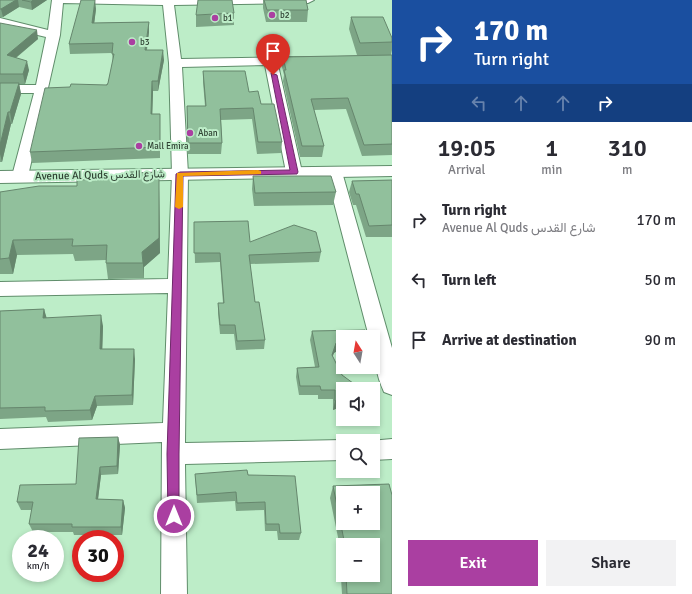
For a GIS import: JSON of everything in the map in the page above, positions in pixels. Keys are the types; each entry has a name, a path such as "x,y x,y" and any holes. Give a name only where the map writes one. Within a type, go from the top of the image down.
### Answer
{"street":[{"path":"20,176 54,35 58,0 308,0"},
{"path":"168,1 175,64 180,174 174,443 174,594"},
{"path":"0,22 54,35"},
{"path":"175,64 324,61"},
{"path":"271,62 294,172"},
{"path":"0,89 41,89"},
{"name":"Avenue Al Quds شارع القدس","path":"0,177 392,171"},
{"path":"334,172 392,386"},
{"path":"0,289 177,286"},
{"path":"0,439 174,443 336,450"},
{"path":"380,450 392,449"}],"building":[{"path":"0,0 16,0 0,9"},
{"path":"22,0 33,0 31,2"},
{"path":"81,0 95,0 92,23 149,22 145,50 163,50 158,81 152,81 151,114 160,114 160,147 30,152 45,88 70,87 71,84 107,85 108,83 114,54 112,54 113,43 69,44"},
{"path":"198,0 232,0 234,13 196,15"},
{"path":"264,0 306,0 308,10 267,10"},
{"path":"351,17 383,17 392,38 392,42 360,43"},
{"path":"0,23 37,30 7,55 27,61 23,74 0,74"},
{"path":"392,55 392,144 364,145 348,98 311,99 324,146 302,146 284,70 286,70 283,57"},
{"path":"203,71 245,71 249,92 258,91 261,104 274,104 282,142 258,142 253,108 220,109 222,143 188,143 187,106 206,106"},
{"path":"0,83 19,83 10,112 8,112 0,145"},
{"path":"159,172 159,238 142,252 143,263 106,263 107,245 72,246 73,239 13,240 9,258 0,259 0,192 39,186 77,186 77,180 133,178 133,173"},
{"path":"253,176 331,176 336,192 255,193"},
{"path":"392,180 392,225 369,226 359,194 356,194 352,181"},
{"path":"248,221 250,242 294,225 316,232 321,252 249,255 255,302 259,302 265,340 237,341 235,325 220,325 218,303 224,303 220,253 194,253 194,222"},
{"path":"44,309 43,318 101,315 100,349 134,349 132,395 95,396 90,410 45,411 45,407 0,408 0,311"},
{"path":"312,331 336,331 336,343 332,355 336,363 336,374 342,374 352,382 336,382 335,401 335,390 321,390 320,386 300,386 297,368 319,367"},
{"path":"118,437 117,466 100,467 96,499 123,500 121,527 72,527 72,524 29,524 33,502 17,502 20,485 76,484 79,438"},
{"path":"247,470 248,475 295,476 301,533 280,533 279,524 266,524 265,502 237,503 236,492 197,495 195,474"},
{"path":"389,484 392,495 392,594 347,594 346,582 380,582 380,538 344,538 342,530 380,530 380,486 336,486 336,501 333,486"}],"slow traffic":[{"path":"179,207 180,174 258,173"}],"place":[{"name":"b2","path":"272,15"},
{"name":"b1","path":"215,18"},
{"name":"b3","path":"132,42"},
{"name":"Aban","path":"190,133"},
{"name":"Mall Emira","path":"139,146"}],"route":[{"path":"174,516 173,454 180,174 294,172 273,75"}]}
